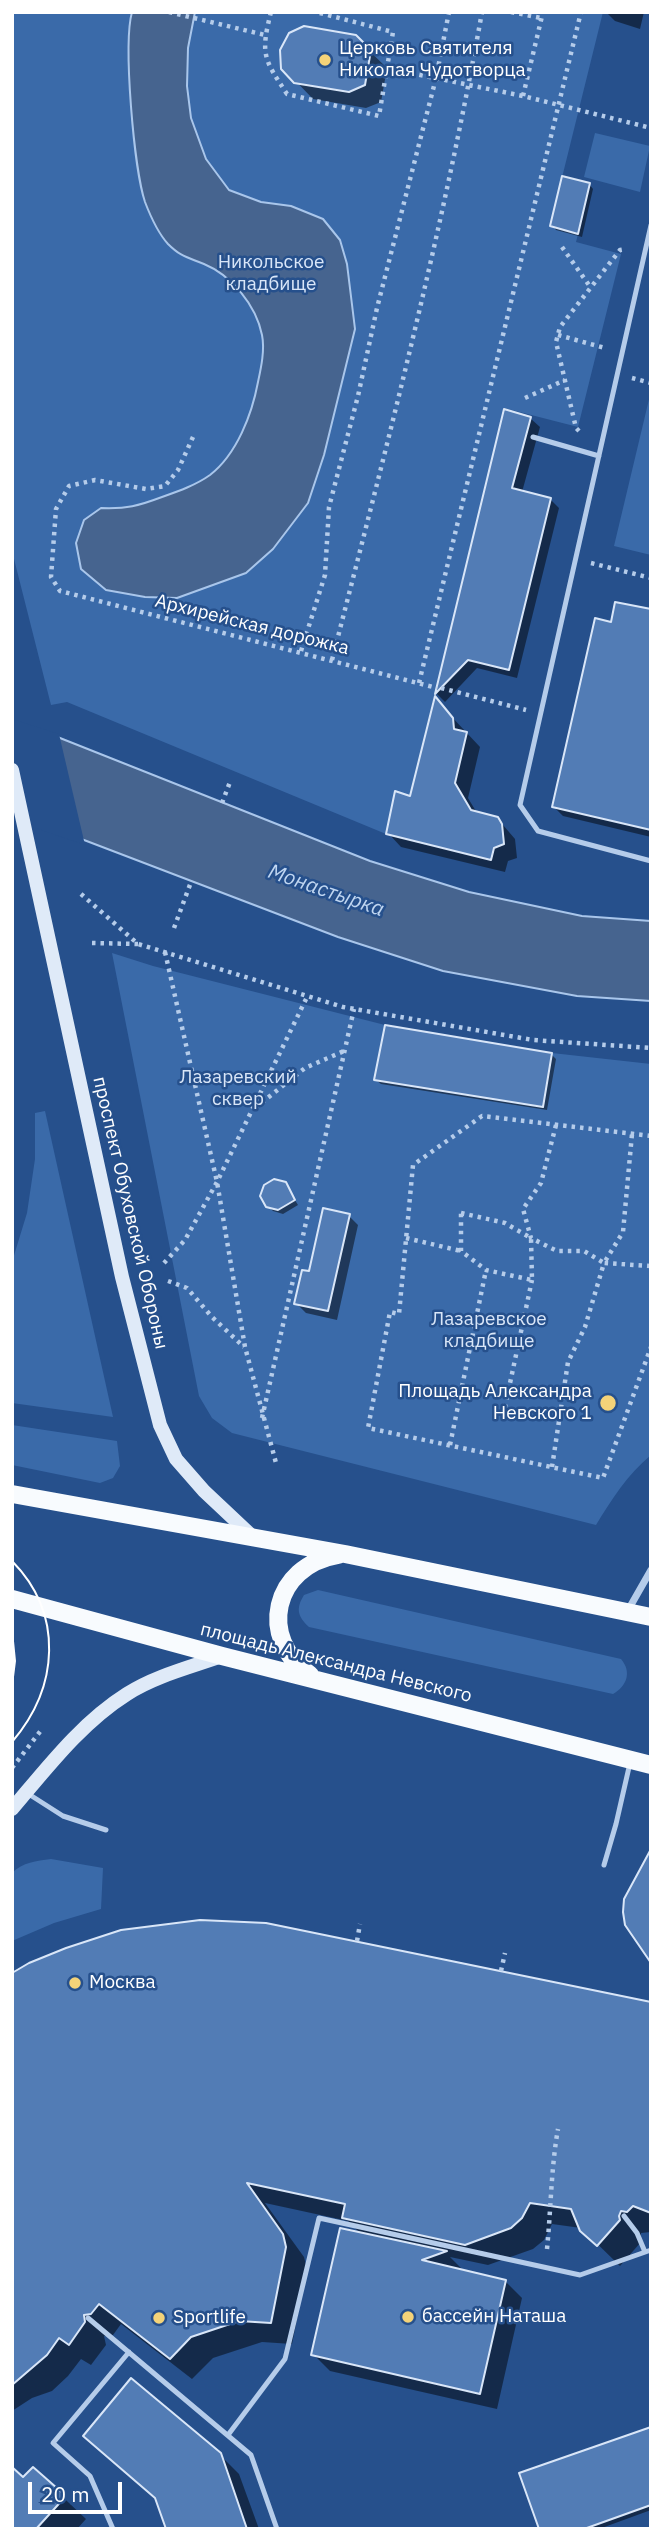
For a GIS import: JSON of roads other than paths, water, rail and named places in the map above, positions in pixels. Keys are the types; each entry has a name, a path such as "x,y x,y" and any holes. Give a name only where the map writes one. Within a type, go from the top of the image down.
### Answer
{"main road":[{"name":"проспект Обуховской Обороны","path":"12,770 122,1277 160,1425 176,1459 204,1491 254,1538"},
{"path":"12,1494 345,1554 651,1617"},
{"path":"317,1680 296,1665 282,1643 279,1631 280,1605 290,1581 299,1572 321,1558 345,1554"},
{"name":"площадь Александра Невского","path":"12,1599 222,1656 651,1765"},
{"path":"12,1809 101,1712 129,1693 222,1656"}],"street":[{"path":"627,1613 651,1570"}],"lane":[{"path":"651,225 520,805 538,831 651,861"},
{"path":"533,437 599,456"},
{"path":"604,1865 630,1760"},
{"path":"26,1793 63,1816 106,1830"},
{"path":"228,2435 285,2359 319,2218 580,2275 648,2251 624,2216"},
{"path":"88,2318 251,2455 277,2529"},
{"path":"113,2529 90,2476 53,2443 129,2352"}],"water":[{"path":"132,12 195,12 188,48 187,86 191,118 206,159 229,190 261,202 291,206 323,219 340,240 347,264 355,329 324,455 308,503 273,549 246,573 177,598 145,597 106,590 81,569 76,543 84,520 101,508 139,505 154,500 199,482 220,466 242,433 252,407 263,341 259,324 241,292 214,269 184,256 168,244 145,202 137,163 131,107 129,51"},
{"name":"Монастырка","path":"12,722 60,738 370,861 469,892 582,916 651,921 651,1001 577,996 443,971 338,937 84,840 12,817"}],"tram line":[{"path":"12,1561 29,1582 41,1604 49,1651 39,1698 28,1721 12,1742"},
{"path":"12,1631 15,1661 12,1685"}],"place":[{"name":"Церковь Святителя Николая Чудотворца","path":"325,60"},
{"name":"Площадь Александра Невского 1","path":"608,1403"},
{"name":"Москва","path":"75,1983"},
{"name":"бассейн Наташа","path":"408,2317"},
{"name":"Sportlife","path":"159,2318"}],"park label":[{"name":"Никольское кладбище","path":"271,274"},
{"name":"Лазаревский сквер","path":"238,1089"},
{"name":"Лазаревское кладбище","path":"489,1331"}]}
